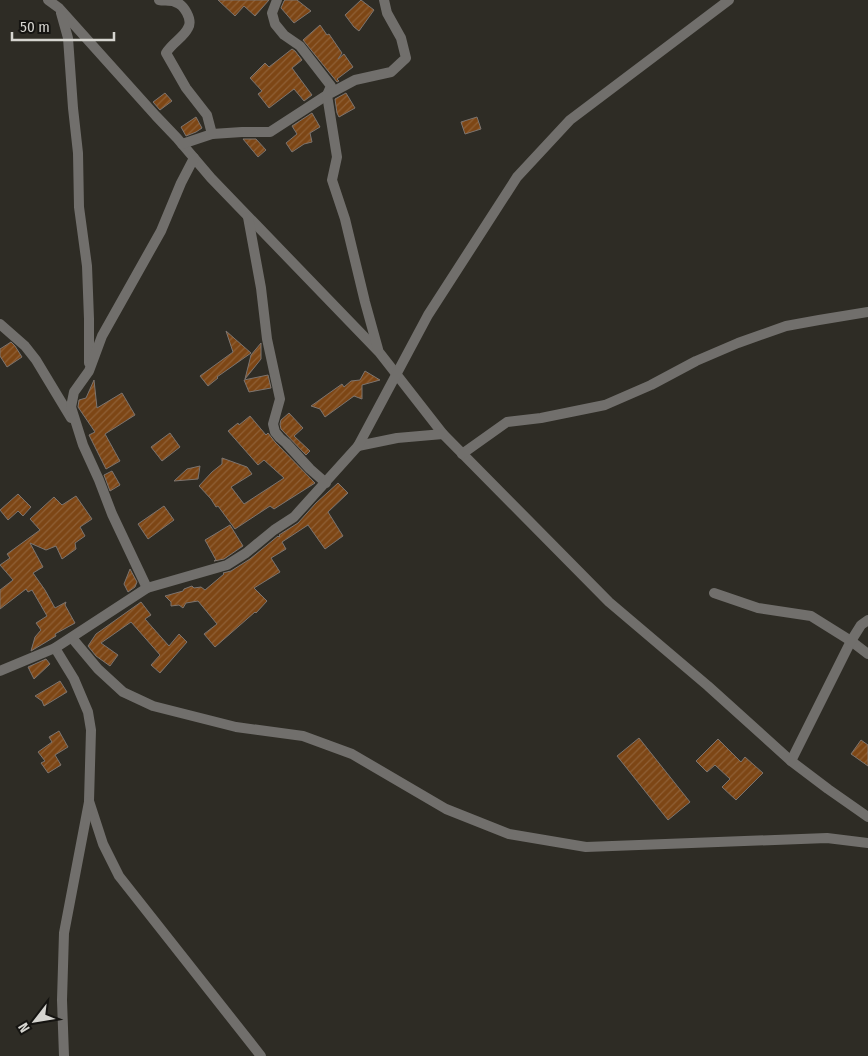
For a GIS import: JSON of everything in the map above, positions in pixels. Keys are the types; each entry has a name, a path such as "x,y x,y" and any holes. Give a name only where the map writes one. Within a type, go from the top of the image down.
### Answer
{"street":[{"path":"48,0 58,4 210,178 379,352 443,434 609,602 708,686 791,761 868,817"},
{"path":"159,0 176,2 183,7 188,15 190,23 188,29 166,53 186,88 207,115 212,134"},
{"path":"277,0 272,13 275,24 284,35 300,46 331,86 327,95 336,157 332,180 345,219 379,352"},
{"path":"182,144 212,134 270,132 327,95 355,80 391,72 406,58 401,38 386,13 384,0"},
{"path":"0,671 55,648 147,588 227,565 294,517 358,446 428,314 517,177 570,120 729,0"},
{"path":"58,4 68,38 78,153 79,207 87,266 89,371"},
{"path":"147,588 112,514 83,445 72,407 74,392 89,371 102,336 161,231 181,183 194,158"},
{"path":"248,216 261,288 267,339 280,399 273,424 280,438 326,483"},
{"path":"462,454 507,422 605,406 651,385 696,361 738,343 786,326 868,312"},
{"path":"0,324 25,346 36,360 79,432"},
{"path":"358,446 397,438 443,434"},
{"path":"714,593 758,608 812,616 851,640 868,654"},
{"path":"791,761 851,640 861,625 868,620"},
{"path":"72,638 98,669 123,692 153,706 236,727 303,736 352,754 446,809 509,834 586,847 827,838 868,842"},
{"path":"55,648 74,679 88,712 91,730 90,800 64,933 62,1000 64,1056"},
{"path":"90,800 103,844 119,876 261,1056"}],"building":[{"path":"218,0 269,0 255,16 244,6 235,16"},
{"path":"285,0 297,0 311,11 294,23 281,8"},
{"path":"361,0 374,10 359,31 345,15"},
{"path":"320,25 327,35 329,34 342,53 338,59 344,54 353,67 337,79 339,81 337,82 303,40"},
{"path":"292,49 302,60 292,68 312,95 304,101 294,89 269,108 258,94 262,91 250,78 265,63 269,67"},
{"path":"165,93 172,101 160,110 153,102"},
{"path":"346,93 355,108 339,117 335,99"},
{"path":"312,113 320,127 310,133 312,142 304,144 292,152 286,143 297,134 292,126"},
{"path":"196,117 202,128 186,136 181,127"},
{"path":"477,117 481,129 465,134 461,122"},
{"path":"243,139 256,139 266,150 258,157"},
{"path":"226,331 251,353 217,377 208,386 200,376 233,352"},
{"path":"11,342 22,357 7,367 0,356 0,349"},
{"path":"261,343 261,359 245,379 251,355"},
{"path":"365,371 380,380 362,385 362,399 354,396 325,417 320,409 311,406 342,384 344,387 351,381 360,380"},
{"path":"268,375 271,388 249,392 244,380"},
{"path":"94,380 97,408 122,393 135,415 105,434 120,461 106,469 89,435 95,432 78,407 79,400 86,398"},
{"path":"289,413 303,428 294,436 310,451 306,455 281,429 281,420"},
{"path":"250,416 266,435 268,433 315,483 274,509 270,506 235,529 218,506 216,507 199,486 222,464 222,458 247,467 252,474 231,487 244,504 284,478 264,460 258,465 228,431"},
{"path":"170,433 180,447 162,461 151,447"},
{"path":"200,466 198,479 174,481 187,469"},
{"path":"112,471 120,485 110,491 104,475"},
{"path":"338,483 348,493 328,512 343,536 325,549 308,525 282,542 286,549 271,558 280,572 254,588 267,601 256,613 215,647 204,634 217,624 198,601 186,603 183,608 179,605 171,606 171,602 165,596 183,591 192,586 194,588 201,587 205,590 223,573 231,571 250,559 279,537 279,535 298,523"},
{"path":"18,494 31,507 23,516 18,511 8,520 0,510"},
{"path":"76,496 92,519 80,527 85,536 75,543 76,549 62,559 56,546 46,550 30,543 43,567 33,573 55,608 66,602 65,605 75,623 31,651 35,637 41,630 36,623 47,616 32,590 28,592 26,589 0,609 0,590 13,580 0,565 10,558 7,554 40,530 30,519 54,497 62,505"},
{"path":"164,506 174,520 148,539 138,524"},
{"path":"230,525 243,546 224,559 214,561 216,560 205,540"},
{"path":"130,569 137,582 135,587 128,592 124,584"},
{"path":"141,602 151,615 145,619 169,646 179,634 187,642 160,673 151,665 160,655 131,622 101,643 118,655 110,666 96,656 88,646 96,634"},
{"path":"46,659 50,664 34,679 28,667"},
{"path":"60,681 67,692 44,706 42,701 35,696"},
{"path":"59,731 68,747 55,755 61,765 48,773 41,763 45,761 38,752 52,742 49,737"},
{"path":"639,738 690,802 668,820 617,756"},
{"path":"718,739 741,762 745,757 763,773 736,800 722,787 730,779 715,765 707,772 696,761"},
{"path":"861,740 868,745 868,766 851,754"}]}
